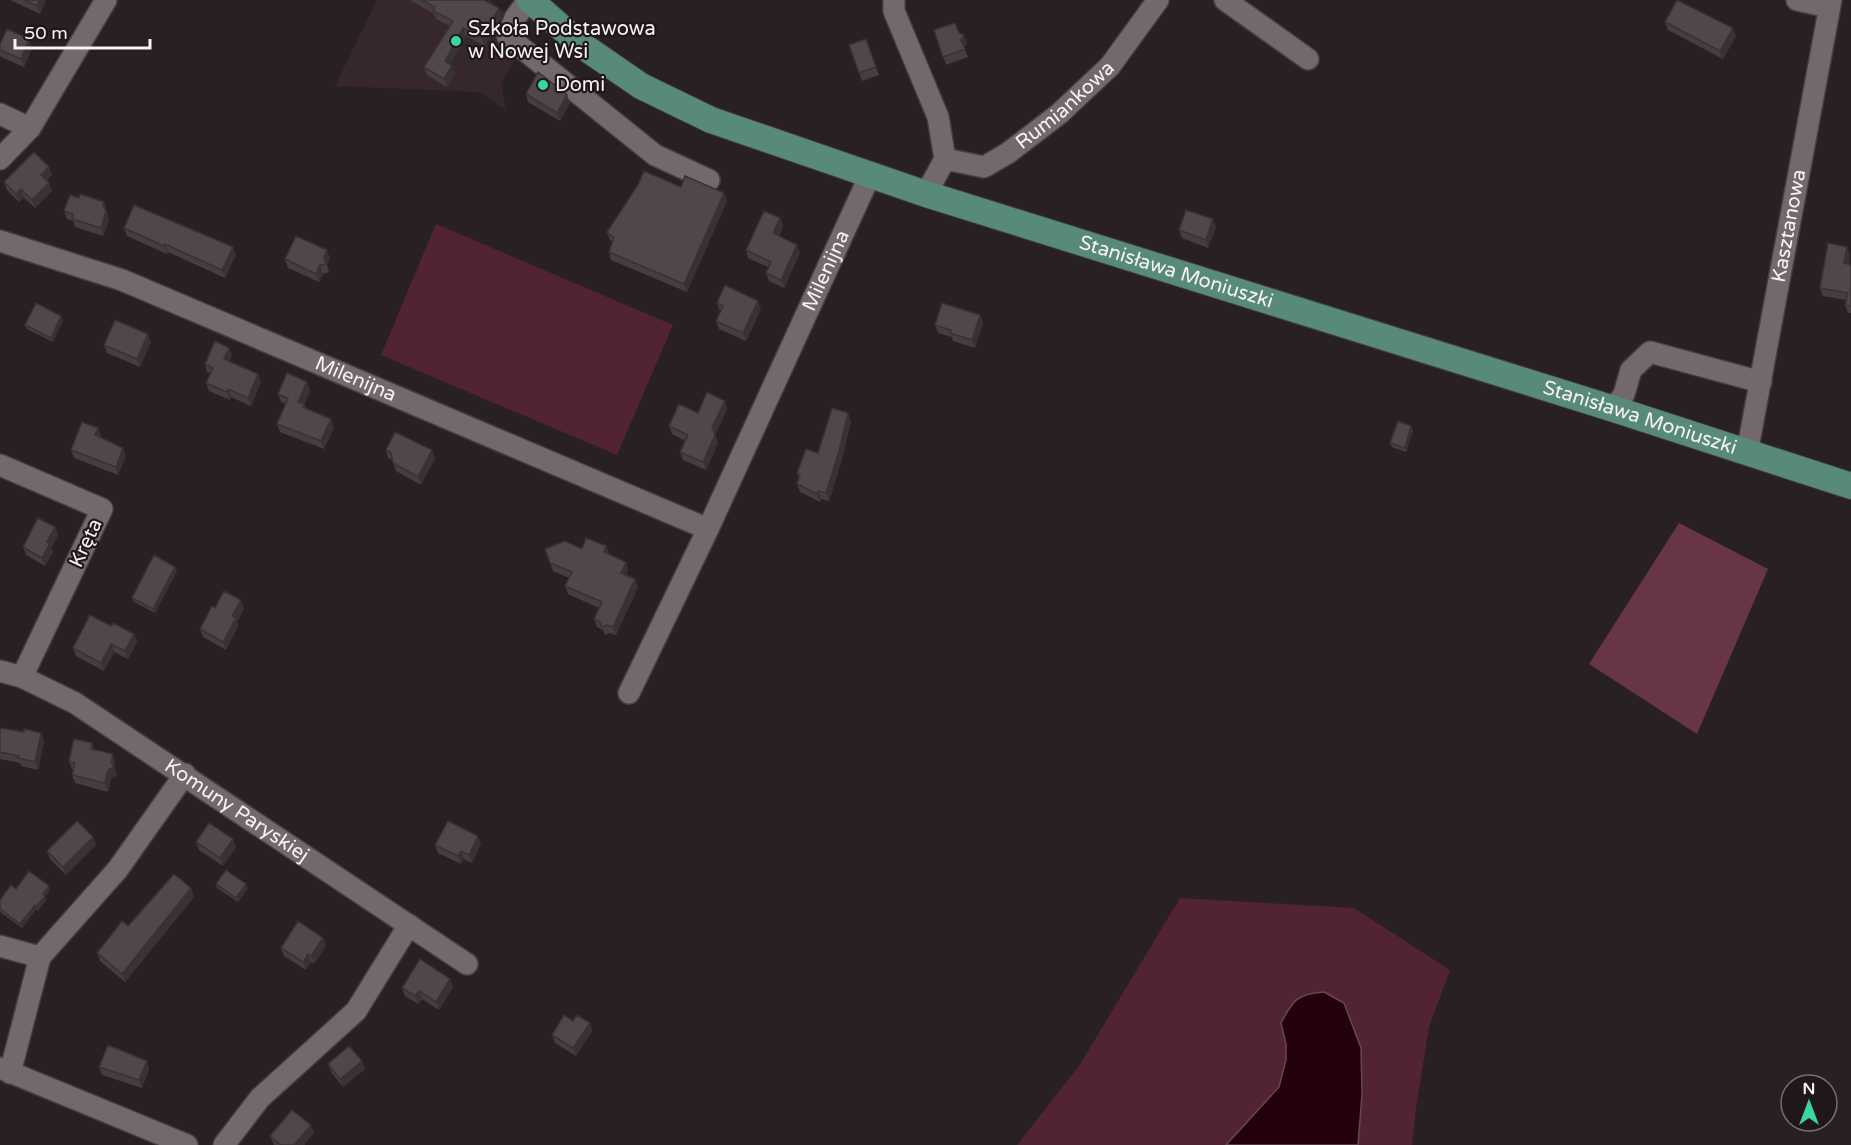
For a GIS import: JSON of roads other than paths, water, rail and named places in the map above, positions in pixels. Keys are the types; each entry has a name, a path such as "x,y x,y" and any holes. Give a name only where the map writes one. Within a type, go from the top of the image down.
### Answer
{"main road":[{"name":"Stanisława Moniuszki","path":"529,0 580,44 641,86 711,120 926,194 1614,409 1851,486"}],"street":[{"path":"0,159 30,128 106,0"},
{"path":"529,0 515,18 508,37 655,155 709,180"},
{"path":"894,0 894,11 938,117 945,159 926,194"},
{"name":"Rumiankowa","path":"945,159 984,167 1008,153 1059,114 1110,66 1158,0"},
{"path":"1225,0 1308,59"},
{"path":"1797,0 1830,4"},
{"name":"Kasztanowa","path":"1747,453 1830,4"},
{"path":"0,114 30,128"},
{"name":"Milenijna","path":"629,693 708,529 870,175"},
{"name":"Milenijna","path":"0,241 122,280 708,529"},
{"path":"1614,409 1624,394 1631,370 1650,352 1761,382"},
{"name":"Kręta","path":"0,465 102,509 22,677"},
{"name":"Komuny Paryskiej","path":"0,671 22,677 75,703 467,964"},
{"path":"184,774 118,869 40,957 5,1070 186,1145"},
{"path":"224,1145 260,1098 356,1011 409,925"},
{"path":"0,946 40,957"}],"place":[{"name":"Szkoła Podstawowa w Nowej Wsi","path":"456,41"},
{"name":"Domi","path":"543,85"}]}
